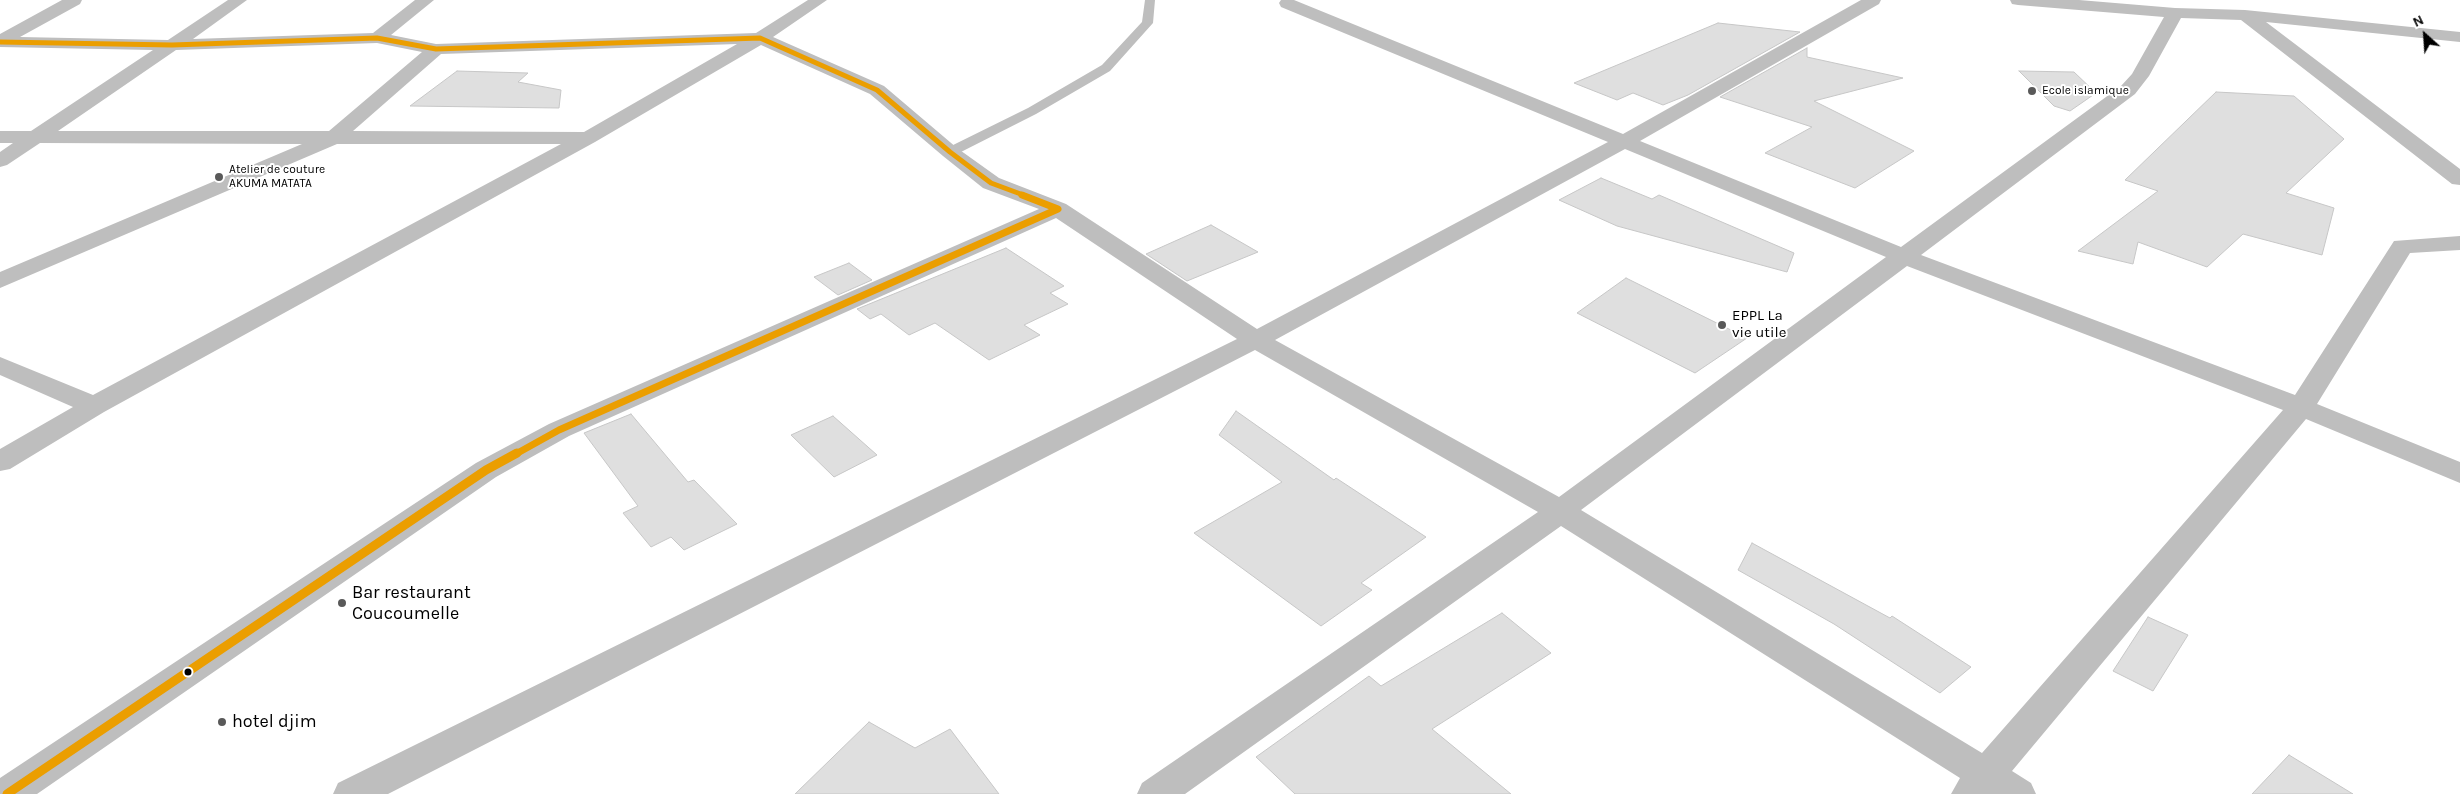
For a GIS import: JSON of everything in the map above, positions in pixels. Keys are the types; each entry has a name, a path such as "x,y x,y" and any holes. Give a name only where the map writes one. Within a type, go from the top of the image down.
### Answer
{"street":[{"path":"0,42 74,0"},
{"path":"0,161 38,138 239,0"},
{"path":"377,38 426,0"},
{"path":"0,462 94,406 588,138 760,38 819,0"},
{"path":"352,794 1256,340 1625,141 1873,0"},
{"path":"2018,0 2175,13 2245,15 2460,37"},
{"path":"2227,0 2460,179"},
{"path":"1287,3 1906,257 2301,407 2460,473"},
{"path":"1156,794 1560,511 1906,257 2128,90 2140,76 2175,13"},
{"path":"0,42 172,45 377,38 436,49 760,38 877,90 950,152 991,183 1058,208 1256,340 1560,511 1978,784 2017,794"},
{"path":"0,281 336,137 436,49"},
{"path":"0,137 588,138"},
{"path":"7,794 486,470 558,430 1058,208"},
{"path":"1978,784 2301,407 2402,246 2460,243"},
{"path":"0,365 94,406"}],"lane":[{"path":"950,152 1032,111 1106,68 1147,23 1150,0"}],"building":[{"path":"1718,23 1800,32 1688,95 1663,105 1633,93 1617,100 1574,83"},
{"path":"1807,48 1807,57 1903,78 1814,101 1914,151 1855,188 1765,153 1812,127 1720,97"},
{"path":"457,71 528,73 518,82 561,90 559,108 410,106"},
{"path":"2019,71 2074,72 2096,93 2070,111 2054,106"},
{"path":"2216,92 2294,96 2344,139 2286,193 2334,208 2322,255 2243,234 2207,267 2138,242 2133,264 2078,251 2158,191 2125,180"},
{"path":"1601,178 1652,199 1659,195 1794,253 1787,272 1617,226 1559,200"},
{"path":"1211,225 1258,252 1187,281 1146,254"},
{"path":"1006,248 1064,286 1050,293 1068,304 1024,325 1040,335 989,360 935,323 909,335 881,314 870,319 857,309"},
{"path":"849,263 872,280 838,295 814,277"},
{"path":"1626,278 1747,338 1695,373 1577,313"},
{"path":"1236,411 1334,480 1336,478 1426,537 1361,583 1372,590 1321,626 1194,533 1282,482 1219,435"},
{"path":"631,414 688,482 694,480 737,524 684,550 671,537 651,547 623,513 638,506 584,433"},
{"path":"833,416 877,455 834,477 791,435"},
{"path":"1752,543 1890,618 1892,616 1971,667 1940,693 1834,624 1738,570"},
{"path":"1502,613 1551,653 1432,729 1511,794 1295,794 1256,757 1369,676 1381,686"},
{"path":"2148,617 2188,635 2153,691 2113,671"},
{"path":"869,722 915,748 950,729 999,794 795,794"},
{"path":"2289,755 2353,794 2252,794"}],"transit line":[{"path":"0,42 172,45 377,38 436,49 760,38 877,90 950,152 991,183 1058,209 559,430 486,470 7,794"}],"place":[{"name":"Ecole islamique","path":"2032,91"},
{"name":"Atelier de couture AKUMA MATATA","path":"219,177"},
{"name":"EPPL La vie utile","path":"1722,325"},
{"name":"Bar restaurant Coucoumelle","path":"342,603"},
{"name":"hotel djim","path":"222,722"}]}
